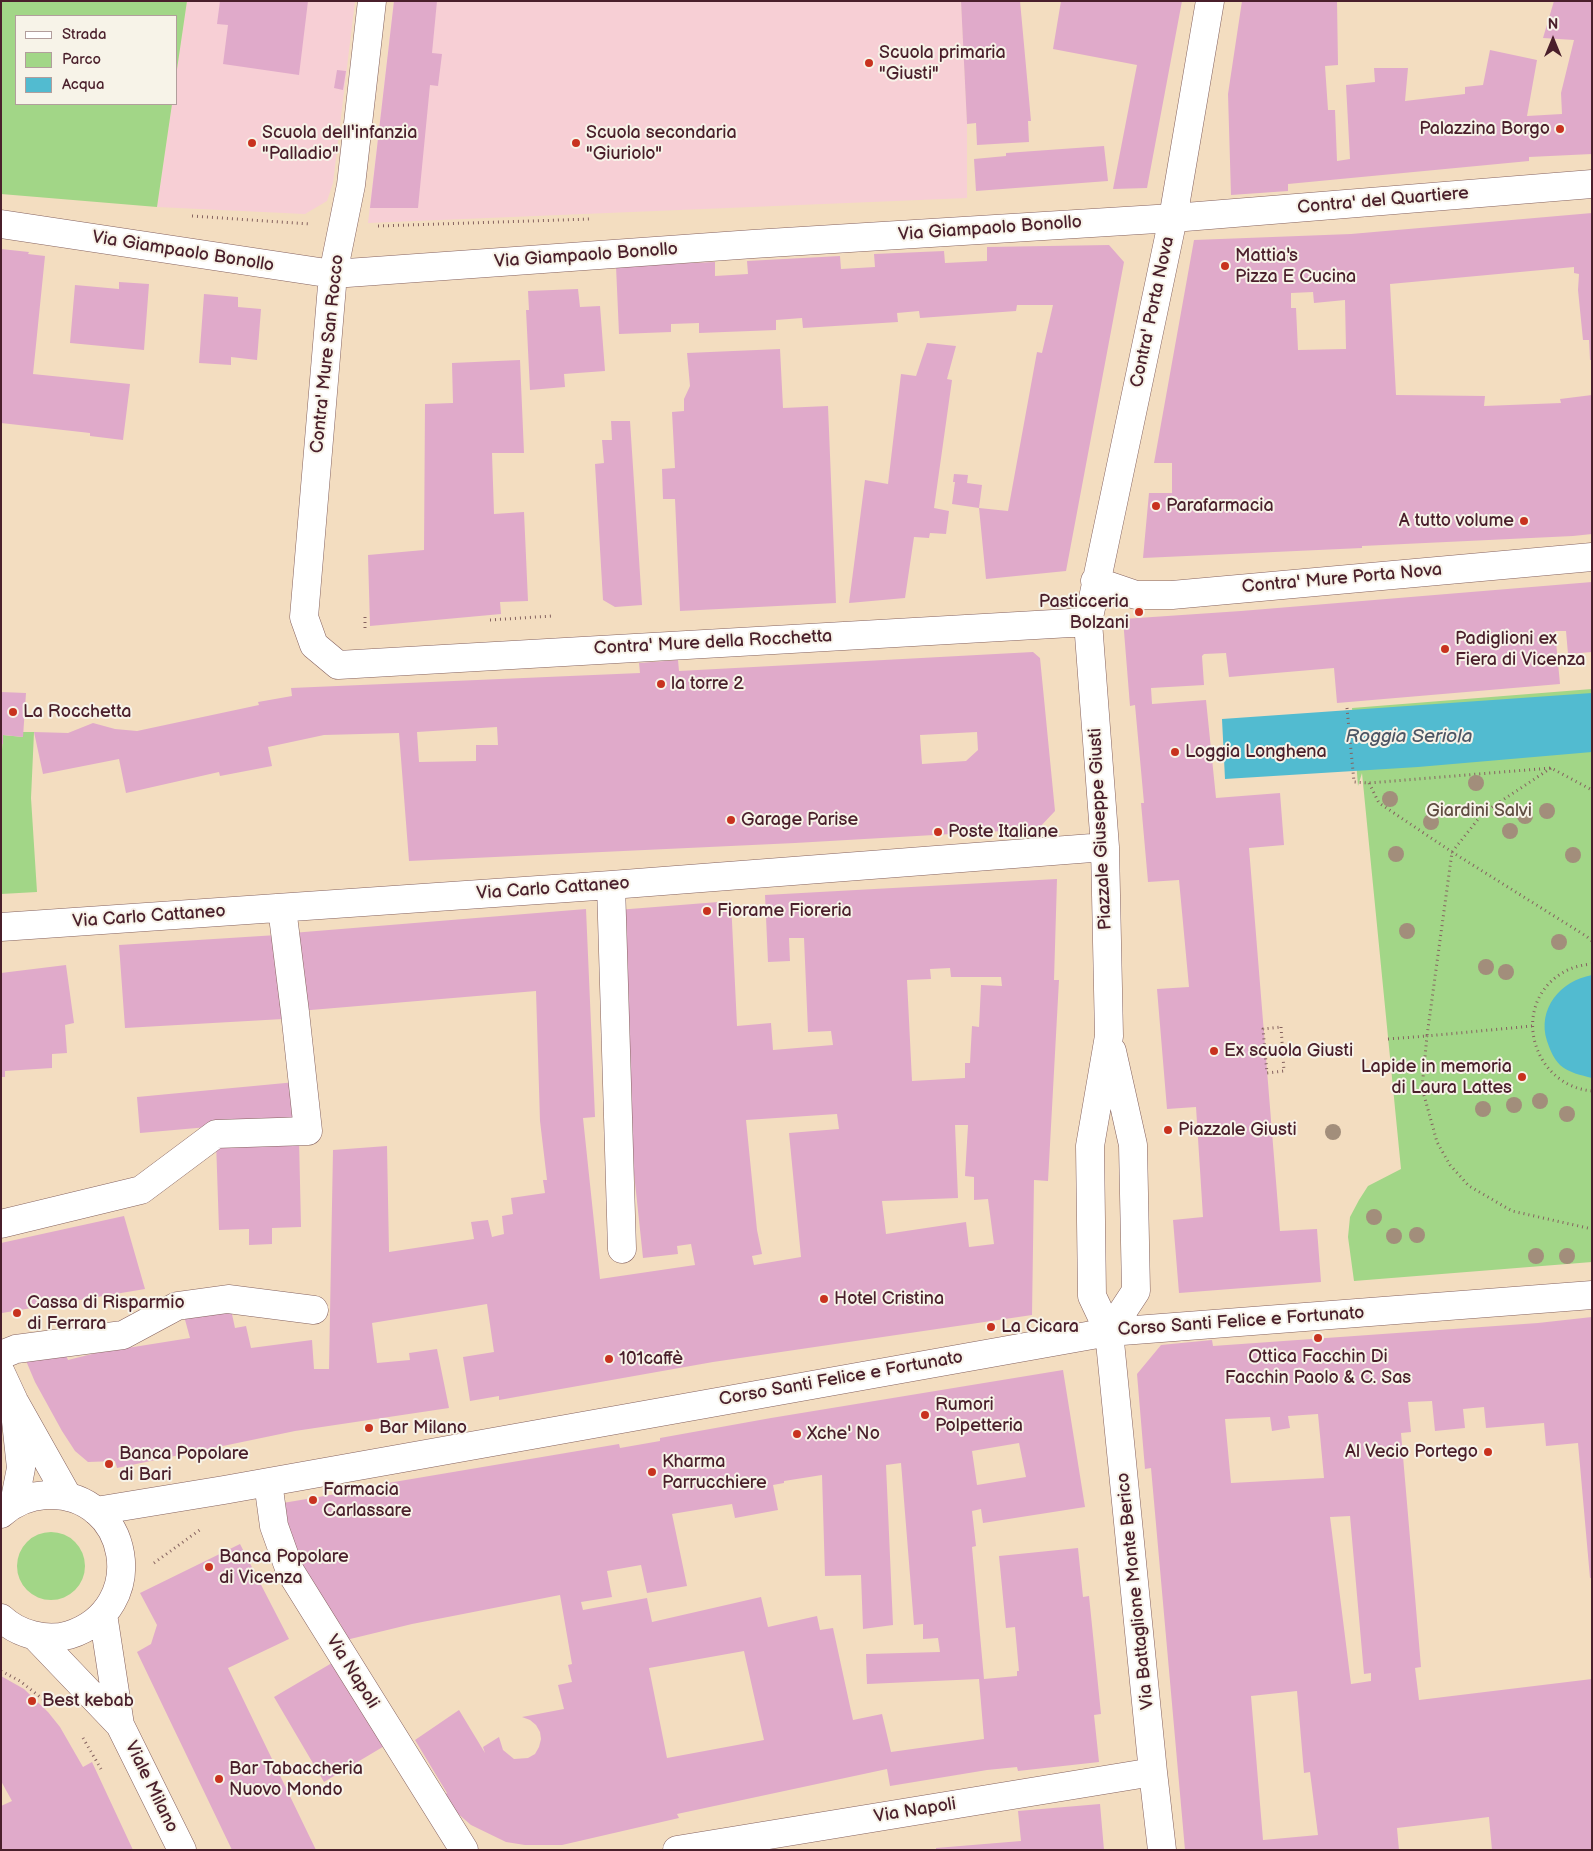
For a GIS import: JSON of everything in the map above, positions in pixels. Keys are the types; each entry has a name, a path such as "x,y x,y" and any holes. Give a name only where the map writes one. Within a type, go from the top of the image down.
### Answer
{"street":[{"name":"Contra' Mure San Rocco","path":"338,665 314,645 304,617 332,274 351,185 372,1"},
{"name":"Contra' Porta Nova","path":"1088,622 1095,581 1173,218 1210,1"},
{"name":"Contra' del Quartiere","path":"1173,218 1592,184"},
{"name":"Via Giampaolo Bonollo","path":"1,224 332,274 753,244 1173,218"},
{"name":"Contra' Mure Porta Nova","path":"1095,581 1136,595 1172,595 1592,556"},
{"name":"Contra' Mure della Rocchetta","path":"338,665 1088,622"},
{"name":"Piazzale Giuseppe Giusti","path":"1088,622 1105,847 1109,1036 1090,1146 1092,1296 1109,1332"},
{"name":"Via Carlo Cattaneo","path":"1,926 611,885 1105,847"},
{"path":"611,885 622,1249"},
{"path":"1,1224 141,1190 216,1134 308,1130 296,1012 282,908"},
{"name":"Piazzale Giuseppe Giusti","path":"1109,1036 1133,1145 1136,1291 1109,1332"},
{"name":"Corso Santi Felice e Fortunato","path":"96,1511 1109,1332 1592,1295"},
{"path":"1,1355 16,1349 123,1335 177,1306 228,1300 314,1310"},
{"name":"Via Battaglione Monte Berico","path":"1109,1332 1162,1850"},
{"path":"1,1373 14,1401 68,1497"},
{"path":"8,1509 21,1468 14,1401"},
{"name":"Via Napoli","path":"268,1482 274,1526 290,1571 464,1850"},
{"path":"1,1618 20,1630 35,1636 50,1637 72,1634 92,1624 103,1614 112,1602 122,1575 122,1560 114,1533 96,1511 83,1502 68,1497 41,1496 27,1499 8,1509"},
{"name":"Viale Milano","path":"103,1614 120,1725"},
{"path":"1,1631 61,1662"},
{"name":"Viale Milano","path":"35,1636 120,1725 182,1850"},
{"name":"Via Napoli","path":"677,1850 1153,1772"}],"path":[{"path":"188,216 314,224"},
{"path":"377,226 595,219"},
{"path":"489,620 556,616"},
{"path":"365,617 365,631 372,631"},
{"path":"1347,708 1354,782 1551,768 1592,790"},
{"path":"1551,768 1483,813 1452,852 1427,1036 1422,1088 1437,1142 1450,1165 1468,1186 1512,1211 1592,1229"},
{"path":"1369,782 1378,803 1592,941"},
{"path":"1592,964 1577,966 1559,975 1545,989 1536,1007 1532,1026 1536,1047 1545,1066 1561,1081 1580,1090 1592,1091"},
{"path":"1388,1039 1532,1026"},
{"path":"1281,1027 1284,1072 1267,1073 1263,1029 1281,1027"},
{"path":"118,1588 205,1526"},
{"path":"1,1671 20,1681 55,1709"},
{"path":"82,1737 101,1769 110,1765"}],"shaded area":[{"name":"Scuola dell'infanzia \"Palladio\"","path":"187,1 355,1 333,183 327,201 305,214 157,207 172,105 178,105 178,62"},
{"name":"Scuola secondaria \"Giuriolo\"","path":"394,1 961,1 967,124 967,198 368,223"}],"green space":[{"path":"1,1 187,1 178,62 178,15 15,15 15,105 172,105 157,207 1,194"},
{"name":"Giardini Salvi","path":"1592,689 1592,1262 1354,1281 1348,1237 1350,1217 1368,1186 1401,1169 1362,773 1358,786 1352,708"},
{"path":"23,732 34,732 31,798 37,892 1,894 1,764 3,735 23,737"},
{"path":"51,1532 64,1534 75,1542 83,1553 85,1566 83,1579 75,1590 64,1598 51,1600 38,1598 27,1590 19,1579 17,1566 19,1553 27,1542 38,1534"}],"water":[{"name":"Roggia Seriola","path":"1592,693 1592,752 1418,767 1225,779 1222,719"},
{"path":"1592,975 1592,1078 1571,1072 1560,1065 1549,1048 1545,1018 1548,1008 1561,990 1580,978"}],"building":[{"path":"220,1 308,1 299,75 223,64 228,25 217,24"},
{"path":"394,1 437,1 432,53 442,54 438,86 430,85 418,208 370,208"},
{"path":"961,1 1020,1 1031,121 1028,121 1029,142 977,145 976,123 967,124"},
{"path":"1061,1 1182,1 1147,188 1113,189 1137,65 1053,49"},
{"path":"1242,1 1337,1 1338,65 1325,66 1328,110 1335,110 1337,161 1350,159 1346,85 1375,82 1374,68 1408,68 1405,101 1465,94 1465,87 1483,85 1490,50 1537,60 1527,116 1562,114 1561,93 1574,40 1543,38 1554,1 1592,1 1592,154 1529,157 1529,161 1288,184 1288,191 1231,195 1228,94"},
{"path":"337,70 346,71 343,90 334,88"},
{"path":"1104,146 1108,181 976,191 974,159 1006,156 1006,153"},
{"path":"1592,213 1592,360 1590,360 1589,340 1583,340 1578,290 1579,274 1574,273 1574,267 1390,284 1396,395 1485,396 1484,406 1561,403 1560,399 1592,395 1592,534 1362,546 1362,548 1143,558 1149,493 1172,493 1172,463 1154,463 1194,240 1351,234","holes":["1313,292 1314,303 1345,300 1346,349 1298,350 1296,308 1291,308 1291,293"]},
{"path":"1109,245 1124,262 1066,571 986,579 979,508 1008,511 1037,352 1042,353 1053,305 1017,305 1016,311 920,318 919,311 897,313 898,322 803,328 802,318 776,320 776,330 699,333 699,323 671,324 671,332 619,334 616,266 715,262 715,276 748,274 747,261 840,256 841,269 875,267 874,254 944,251 945,263 987,261 987,247"},
{"path":"1,249 45,256 33,374 130,384 123,440 90,436 90,433 1,423"},
{"path":"119,282 149,284 144,350 70,343 75,285 119,289"},
{"path":"578,289 580,307 600,306 605,371 564,374 565,387 530,390 526,310 529,310 528,291"},
{"path":"204,294 238,297 238,307 261,309 257,360 231,357 231,365 199,363"},
{"path":"927,343 956,346 947,379 952,380 934,508 949,511 946,534 930,533 929,538 914,537 905,598 849,603 865,480 888,484 901,374 916,376"},
{"path":"780,349 783,408 828,406 836,603 680,611 675,499 663,499 662,469 675,468 672,412 684,411 684,399 690,386 687,353"},
{"path":"520,360 524,453 492,453 494,514 524,512 528,601 500,602 501,614 370,626 368,555 424,550 425,404 453,403 452,363"},
{"path":"611,421 630,421 642,605 615,607 603,600 595,464 604,463 602,440 612,440"},
{"path":"954,474 968,475 967,483 982,485 979,508 952,504 955,482 953,482"},
{"path":"1592,582 1592,652 1568,654 1566,631 1555,631 1560,684 1337,703 1334,668 1229,677 1226,653 1204,654 1202,656 1204,685 1151,688 1152,704 1206,700 1216,798 1280,793 1284,845 1249,848 1280,1231 1317,1229 1321,1282 1179,1293 1173,1220 1203,1217 1196,1107 1167,1109 1157,989 1189,987 1179,880 1148,882 1141,803 1144,803 1135,705 1130,706 1123,619"},
{"path":"1033,652 1040,658 1055,811 1038,829 795,843 409,861 399,733 324,735 268,747 272,766 220,776 219,772 126,793 119,759 43,774 34,732 68,733 93,723 115,729 137,731 259,705 258,702 292,696 291,688 640,673 639,663 678,660 679,671","holes":["497,727 498,745 476,745 476,761 419,762 417,732","977,732 978,750 966,761 922,764 920,735"]},
{"name":"La Rocchetta","path":"1,692 26,693 23,737 3,735 3,744 1,744"},
{"path":"1057,879 1054,980 1059,980 1048,1181 1034,1180 1032,1315 713,1362 499,1400 499,1396 470,1401 463,1357 494,1352 487,1304 372,1323 377,1363 410,1360 409,1353 437,1349 449,1408 295,1431 117,1468 115,1461 88,1462 75,1451 35,1382 24,1356 62,1345 68,1360 96,1353 190,1338 184,1316 230,1305 235,1328 246,1326 251,1348 312,1340 314,1369 329,1369 333,1150 387,1146 389,1252 474,1239 471,1222 488,1220 492,1237 504,1234 502,1216 513,1214 511,1198 545,1193 543,1180 547,1180 540,1121 536,991 299,1011 292,933 586,909 595,1117 583,1118 600,1279 695,1265 691,1244 677,1246 678,1254 643,1258 625,1088 617,910 731,901 737,1026 771,1023 773,1050 833,1045 831,1031 808,1032 804,938 789,938 790,961 768,962 765,895","holes":["950,968 951,977 1001,977 1002,986 981,985 979,1027 972,1026 970,1063 965,1063 965,1078 912,1081 907,980 931,979 930,969","837,1114 839,1129 789,1133 801,1257 754,1265 752,1256 762,1254 757,1230 746,1120","955,1125 968,1125 965,1176 974,1177 974,1200 988,1199 994,1244 969,1247 966,1222 886,1234 882,1201 958,1198"]},
{"path":"277,935 283,1019 125,1028 119,945"},
{"path":"66,965 74,1023 65,1025 67,1053 52,1054 52,1068 5,1071 5,1077 1,1077 1,973"},
{"path":"296,1082 299,1119 140,1133 137,1097"},
{"path":"299,1139 301,1227 272,1228 272,1244 249,1245 249,1229 219,1230 216,1141"},
{"path":"124,1216 145,1289 2,1313 1,1243"},
{"path":"1592,1317 1592,1578 1590,1578 1578,1443 1546,1446 1544,1423 1486,1428 1484,1407 1463,1409 1465,1428 1435,1431 1432,1401 1408,1402 1411,1432 1401,1433 1421,1667 1415,1668 1419,1700 1592,1679 1592,1850 1492,1850 1489,1817 1397,1828 1399,1850 1185,1850 1151,1468 1145,1469 1137,1374 1161,1345 1212,1340 1213,1346 1538,1323","holes":["1318,1414 1324,1478 1231,1483 1225,1419 1270,1417 1272,1431 1290,1428 1288,1416","1350,1516 1364,1674 1371,1673 1371,1681 1351,1684 1330,1517","1297,1691 1304,1773 1310,1772 1318,1835 1263,1840 1251,1696"]},
{"path":"1063,1370 1085,1507 983,1523 981,1509 972,1511 976,1546 972,1547 984,1679 1017,1676 1017,1671 1019,1671 1015,1627 1006,1628 999,1556 1078,1548 1083,1597 1089,1596 1101,1714 1094,1715 1099,1762 1018,1771 1017,1767 987,1770 890,1786 887,1769 677,1814 679,1818 562,1845 525,1845 506,1842 471,1825 442,1797 447,1793 415,1740 459,1710 485,1753 483,1747 499,1737 503,1750 514,1759 528,1758 535,1754 541,1739 540,1732 530,1720 522,1717 564,1709 558,1685 572,1682 568,1665 572,1664 560,1595 412,1624 346,1640 340,1623 333,1624 299,1577 283,1503 383,1486 382,1484 619,1444 620,1448 660,1441 660,1438","holes":["1019,1443 1026,1477 977,1485 972,1451","901,1463 914,1625 923,1624 923,1639 938,1638 940,1652 866,1654 867,1684 979,1679 984,1739 891,1752 882,1714 853,1720 833,1628 820,1630 817,1616 768,1627 761,1597 652,1622 647,1598 583,1610 581,1602 612,1597 607,1571 641,1565 647,1593 687,1586 672,1514 732,1504 735,1518 778,1510 773,1485 784,1483 784,1481 822,1475 825,1576 861,1575 863,1629 893,1625 886,1465","744,1651 764,1740 667,1758 649,1668"]},
{"path":"240,1544 289,1639 228,1668 316,1850 232,1850 137,1652 151,1644 157,1625 140,1593"},
{"path":"337,1660 386,1745 324,1782 274,1697"},
{"path":"1,1676 24,1689 48,1712 60,1727 83,1767 92,1762 133,1850 1,1850 1,1806 12,1801 1,1781"},
{"path":"1100,1804 1104,1850 936,1850 936,1848 1021,1841 1018,1811"}],"place":[{"name":"Scuola primaria \"Giusti\"","path":"869,63"},
{"name":"Palazzina Borgo","path":"1560,129"},
{"name":"Scuola dell'infanzia \"Palladio\"","path":"252,143"},
{"name":"Scuola secondaria \"Giuriolo\"","path":"576,143"},
{"name":"Mattia's Pizza E Cucina","path":"1225,266"},
{"name":"Parafarmacia","path":"1156,506"},
{"name":"A tutto volume","path":"1524,521"},
{"name":"Pasticceria Bolzani","path":"1139,612"},
{"name":"Padiglioni ex Fiera di Vicenza","path":"1445,649"},
{"name":"la torre 2","path":"661,684"},
{"name":"La Rocchetta","path":"13,712"},
{"name":"Loggia Longhena","path":"1175,752"},
{"name":"Garage Parise","path":"731,820"},
{"name":"Poste Italiane","path":"938,832"},
{"name":"Fiorame Fioreria","path":"707,911"},
{"name":"Ex scuola Giusti","path":"1214,1051"},
{"name":"Lapide in memoria di Laura Lattes","path":"1522,1077"},
{"name":"Piazzale Giusti","path":"1168,1130"},
{"name":"Hotel Cristina","path":"824,1299"},
{"name":"Cassa di Risparmio di Ferrara","path":"17,1313"},
{"name":"La Cicara","path":"991,1327"},
{"name":"Ottica Facchin Di Facchin Paolo & C. Sas","path":"1318,1338"},
{"name":"101caffè","path":"609,1359"},
{"name":"Rumori Polpetteria","path":"925,1415"},
{"name":"Bar Milano","path":"369,1428"},
{"name":"Xche' No","path":"797,1434"},
{"name":"Al Vecio Portego","path":"1488,1452"},
{"name":"Banca Popolare di Bari","path":"109,1464"},
{"name":"Kharma Parrucchiere","path":"652,1472"},
{"name":"Farmacia Carlassare","path":"313,1500"},
{"name":"Banca Popolare di Vicenza","path":"209,1567"},
{"name":"Best kebab","path":"32,1701"},
{"name":"Bar Tabaccheria Nuovo Mondo","path":"219,1779"}]}
